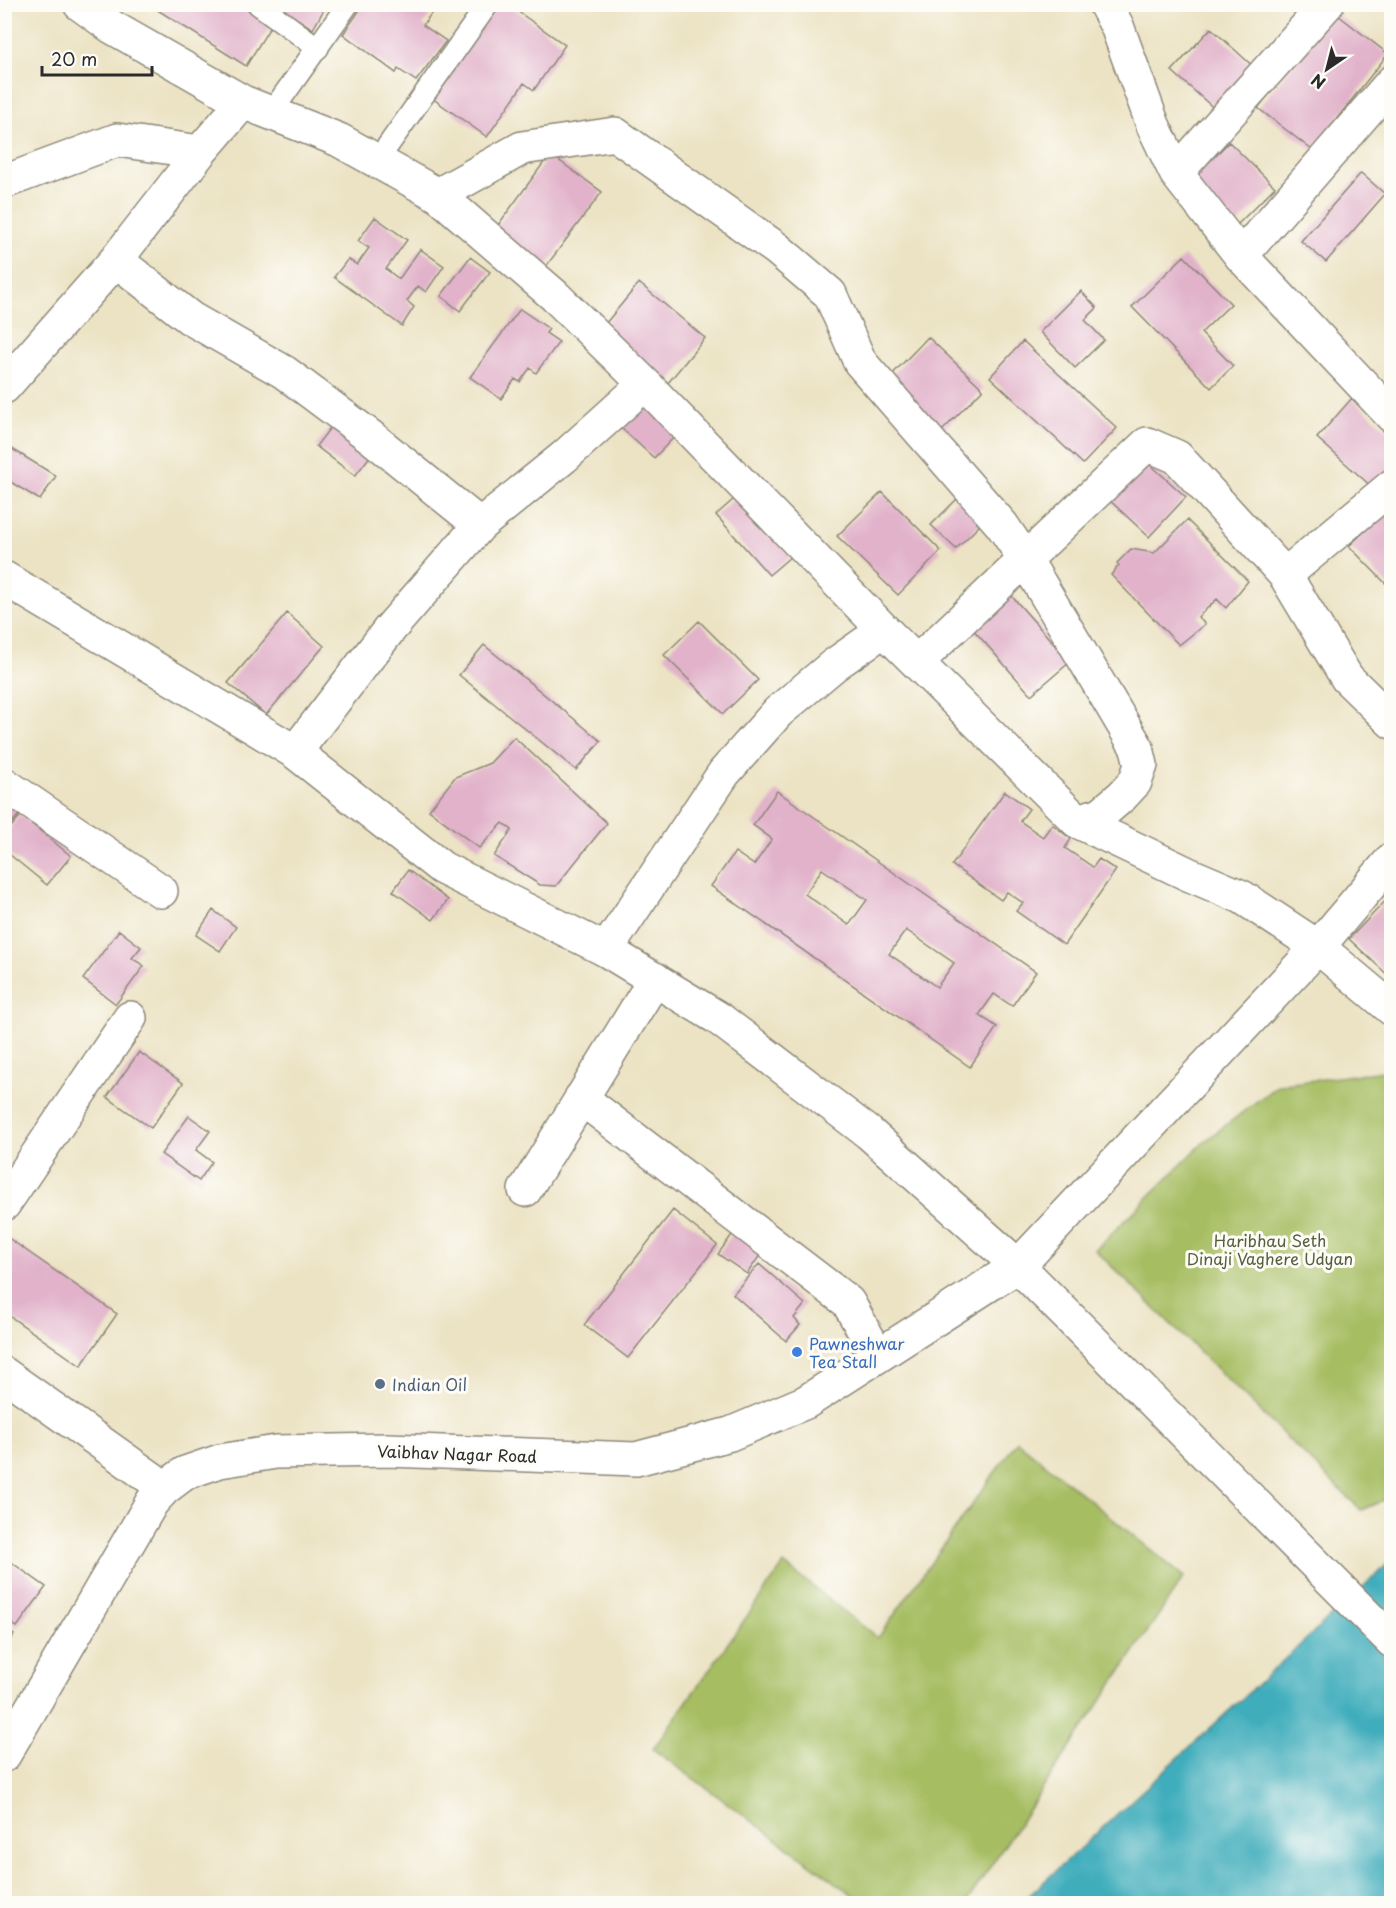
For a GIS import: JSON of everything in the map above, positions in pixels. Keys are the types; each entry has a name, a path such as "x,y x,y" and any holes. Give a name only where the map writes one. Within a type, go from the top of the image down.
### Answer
{"street":[{"path":"80,4 119,16 257,107 339,140 438,195 555,296 645,384 885,630 1077,821 1242,897 1318,947 1392,1009"},
{"path":"1105,4 1117,26 1153,124 1176,173 1241,256 1392,416"},
{"path":"1176,173 1327,4"},
{"path":"1241,256 1392,82"},
{"path":"4,387 116,260 200,152 257,107"},
{"path":"438,195 522,148 615,134 777,249 830,294 860,362 1002,525 1025,559 1137,748 1141,765 1135,782 1101,814 1077,821"},
{"path":"4,182 117,140 200,152"},
{"path":"116,260 190,318 284,372 371,437 480,525"},
{"path":"296,752 389,630 480,525 564,457 645,384"},
{"path":"918,662 1147,444 1177,458 1285,575 1347,678 1392,722"},
{"path":"1285,575 1392,486"},
{"path":"4,578 296,752 442,868 606,950 718,1018 869,1133 1018,1266 1392,1641"},
{"path":"606,950 724,772 778,712 834,665 885,630"},
{"path":"4,784 161,891"},
{"name":"Vaibhav Nagar Road","path":"4,1755 152,1502 165,1488 185,1473 220,1461 276,1452 388,1450 636,1459 730,1434 806,1402 1018,1266 1318,947 1392,859"},
{"path":"525,1190 655,979"},
{"path":"4,1204 130,1018"},
{"path":"581,1098 848,1302 878,1356"},
{"path":"4,1374 165,1488"}],"lane":[{"path":"258,4 318,48"},
{"path":"257,107 318,48 348,4"},
{"path":"377,161 489,4"}],"green space":[{"name":"Haribhau Seth Dinaji Vaghere Udyan","path":"1391,1070 1391,1497 1361,1510 1095,1250 1204,1142 1278,1085"},
{"path":"1017,1441 1184,1577 966,1903 864,1903 653,1749 784,1564 878,1638"}],"water":[{"path":"1391,1561 1391,1903 1020,1904"}],"building":[{"path":"159,4 241,4 272,24 246,66 156,9"},
{"path":"274,4 327,4 313,29"},
{"path":"364,4 438,4 423,25 446,41 416,81 398,69 396,73 343,34"},
{"path":"498,4 507,4 565,45 534,90 524,83 487,137 432,98"},
{"path":"1334,12 1388,54 1312,150 1258,108"},
{"path":"1211,28 1257,70 1218,112 1172,71"},
{"path":"1229,142 1275,187 1236,226 1191,180"},
{"path":"550,154 602,192 541,273 490,236"},
{"path":"1361,173 1385,194 1326,262 1301,241"},
{"path":"375,217 407,240 386,269 399,279 420,249 444,266 426,292 418,286 407,301 414,307 402,326 334,277 348,259 357,265 369,248 358,241"},
{"path":"1184,256 1231,304 1201,333 1233,366 1211,388 1132,307"},
{"path":"470,257 490,272 460,311 441,296"},
{"path":"639,283 705,338 668,383 601,329"},
{"path":"1081,291 1097,308 1085,320 1104,340 1075,368 1040,332"},
{"path":"520,309 549,329 546,333 559,342 536,373 530,368 520,382 515,379 501,399 470,377"},
{"path":"928,337 983,389 937,436 883,384"},
{"path":"1023,341 1117,428 1083,464 990,377"},
{"path":"1352,398 1392,434 1392,466 1372,487 1317,438"},
{"path":"646,400 680,431 654,458 620,427"},
{"path":"336,420 374,451 355,476 316,446"},
{"path":"4,444 56,476 40,500 4,478"},
{"path":"1143,458 1186,497 1149,537 1106,497"},
{"path":"744,490 797,551 769,575 716,515"},
{"path":"965,491 989,516 956,549 931,525"},
{"path":"882,492 941,551 898,595 837,536"},
{"path":"1392,505 1392,590 1349,546"},
{"path":"1187,520 1248,581 1226,608 1217,599 1198,617 1205,624 1179,645 1111,575 1119,565 1117,563 1131,549 1154,553"},
{"path":"1009,593 1070,662 1031,695 971,627"},
{"path":"287,613 324,646 266,715 228,683"},
{"path":"699,621 758,680 723,714 664,655"},
{"path":"484,645 601,741 576,770 459,675"},
{"path":"514,737 607,823 556,886 540,885 494,856 512,830 503,823 479,848 429,810 455,777 490,763"},
{"path":"777,791 1036,972 1012,1006 994,994 979,1015 997,1027 970,1067 711,886 735,852 754,865 772,839 753,825","holes":["822,869 867,900 849,925 805,894","906,930 954,963 937,987 889,954"]},
{"path":"1005,791 1029,809 1020,821 1043,837 1052,824 1071,839 1065,848 1093,867 1099,859 1116,870 1064,945 1016,911 1023,903 1007,892 1001,900 952,865"},
{"path":"4,795 23,810 4,832"},
{"path":"21,815 71,856 47,885 4,850 4,835"},
{"path":"408,870 448,900 433,920 393,891"},
{"path":"1392,894 1392,979 1349,939"},
{"path":"213,910 236,927 220,951 196,935"},
{"path":"119,930 141,947 132,958 144,966 116,1004 83,979"},
{"path":"139,1052 183,1083 151,1128 107,1097"},
{"path":"189,1116 210,1131 196,1150 212,1162 199,1181 161,1154"},
{"path":"673,1210 717,1245 628,1358 584,1325"},
{"path":"737,1228 765,1248 747,1274 718,1254"},
{"path":"4,1235 117,1314 81,1366 4,1312"},
{"path":"759,1264 805,1304 794,1318 800,1325 786,1341 733,1294"},
{"path":"4,1557 46,1587 17,1627 4,1618"},
{"path":"4,1628 14,1635 4,1647"}],"place":[{"name":"Pawneshwar Tea Stall","path":"797,1352"},
{"name":"Indian Oil","path":"380,1384"}]}
